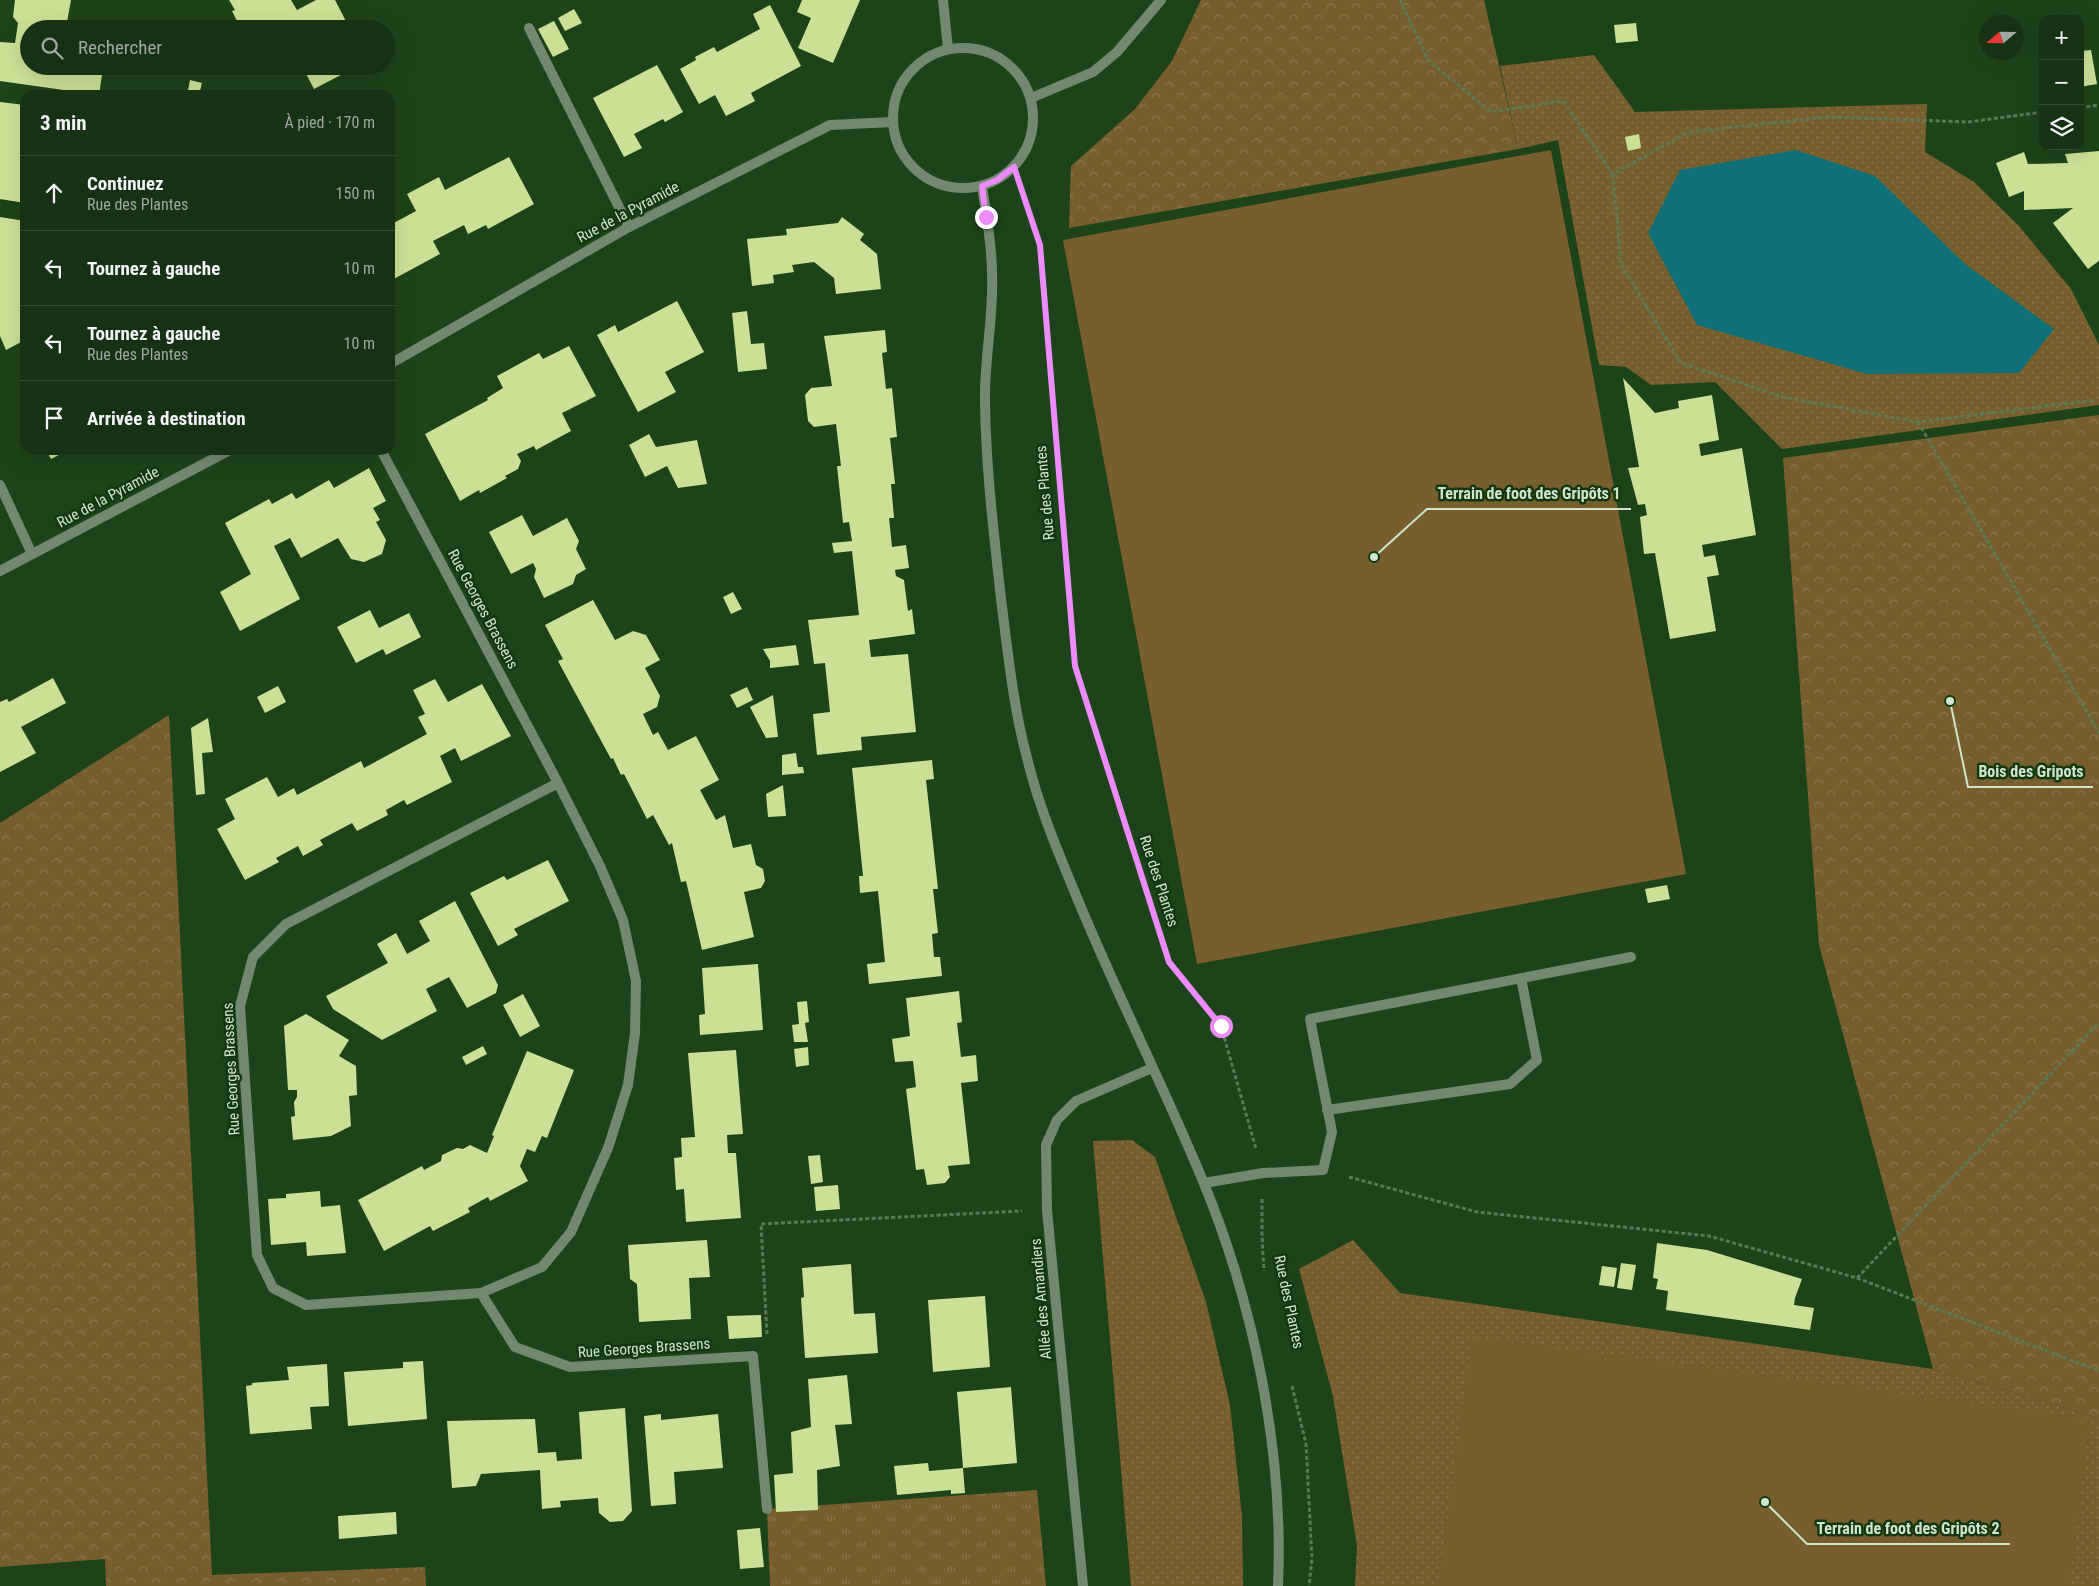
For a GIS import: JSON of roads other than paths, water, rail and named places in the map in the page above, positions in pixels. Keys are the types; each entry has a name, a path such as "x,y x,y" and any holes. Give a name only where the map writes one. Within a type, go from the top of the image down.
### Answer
{"street":[{"path":"942,0 948,49"},
{"path":"1031,98 1093,72 1117,52 1161,0"},
{"path":"529,28 629,227"},
{"path":"965,47 988,52 1003,60 1021,77 1031,98 1034,122 1026,149 1014,167 997,180 982,186 954,188 924,177 907,160 895,138 893,110 904,79 917,64 934,54 948,49 965,47"},
{"name":"Rue de la Pyramide","path":"395,361 629,227 830,125 893,122"},
{"path":"982,186 992,272 985,401 994,538 1013,691 1025,753 1049,830 1098,950 1204,1183 1246,1309 1256,1352 1273,1452 1280,1553 1278,1586"},
{"name":"Rue de la Pyramide","path":"0,571 220,455"},
{"name":"Rue Georges Brassens","path":"383,455 558,783 600,866 623,920 636,981 635,1032 628,1085 608,1148 571,1232 542,1267 481,1293 306,1305 273,1288 257,1255 240,1006 253,957 286,924 558,783"},
{"path":"0,485 32,554"},
{"path":"1204,1183 1263,1172 1323,1170 1332,1132 1310,1019 1631,957"},
{"path":"1327,1110 1510,1084 1537,1060 1521,978"},
{"name":"Allée des Amandiers","path":"1083,1586 1047,1210 1046,1145 1057,1120 1076,1101 1152,1068"},
{"name":"Rue Georges Brassens","path":"481,1293 515,1347 570,1367 753,1356 767,1509"}],"water":[{"path":"1796,150 1875,176 1965,264 2054,329 2019,373 1867,374 1697,325 1648,233 1680,170"}],"place":[{"name":"Terrain de foot des Gripôts 1","path":"1374,557"},
{"name":"Bois des Gripots","path":"1950,701"},
{"name":"Terrain de foot des Gripôts 2","path":"1765,1502"}]}
